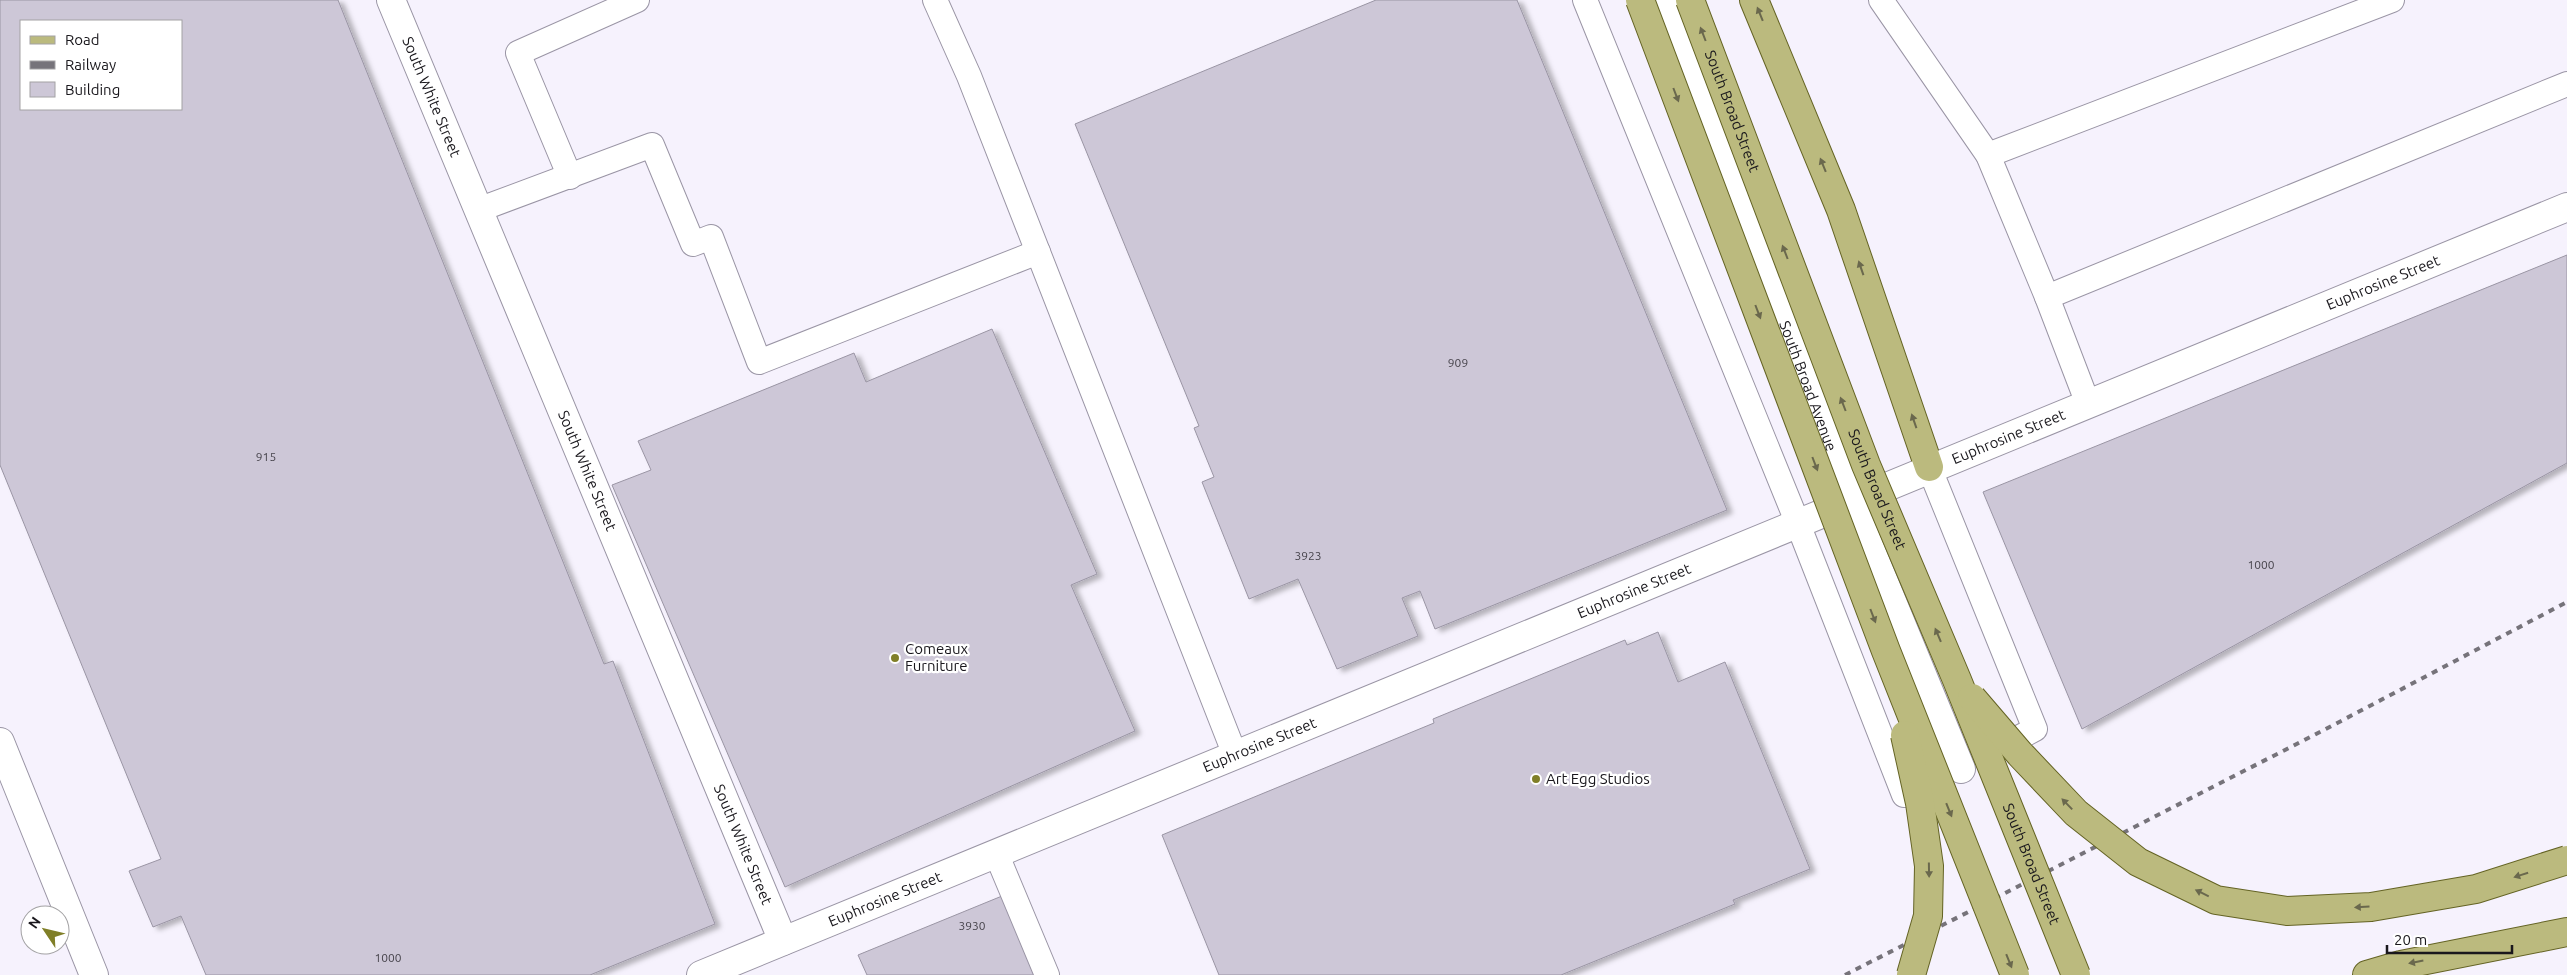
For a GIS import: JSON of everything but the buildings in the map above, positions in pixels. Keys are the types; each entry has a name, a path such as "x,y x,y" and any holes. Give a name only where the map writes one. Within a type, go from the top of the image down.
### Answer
{"main road":[{"path":"1640,0 1886,651 2015,975"},
{"name":"South Broad Street","path":"1690,0 1866,466 1957,680 2076,975"},
{"path":"1754,0 1841,210 1929,468"},
{"path":"1886,651 1920,803 1929,866 1928,916 1911,975"},
{"path":"1957,680 2020,754 2076,813 2138,862 2216,900 2287,911 2371,907 2476,889 2567,860"},
{"path":"2367,975 2401,965 2567,932"}],"street":[{"name":"South White Street","path":"391,0 783,941"},
{"name":"South Broad Avenue","path":"1664,0 1851,502 1961,769"},
{"name":"Euphrosine Street","path":"701,975 2567,207"},
{"path":"0,742 94,975"}],"lane":[{"path":"570,177 518,53 636,0"},
{"path":"935,0 969,76 1235,755"},
{"path":"1585,0 1798,524 1904,795 1961,769 2035,730 1929,468"},
{"path":"1881,0 1988,156 2047,297 2088,404"},
{"path":"1988,156 2392,0"},
{"path":"2047,297 2567,84"},
{"path":"478,210 652,146 693,244 711,237 759,362 1038,252"},
{"path":"996,853 1047,975"}],"railway":[{"path":"1845,975 2324,730 2567,602"}],"place":[{"name":"Comeaux Furniture","path":"895,658"},
{"name":"Art Egg Studios","path":"1536,779"}]}
